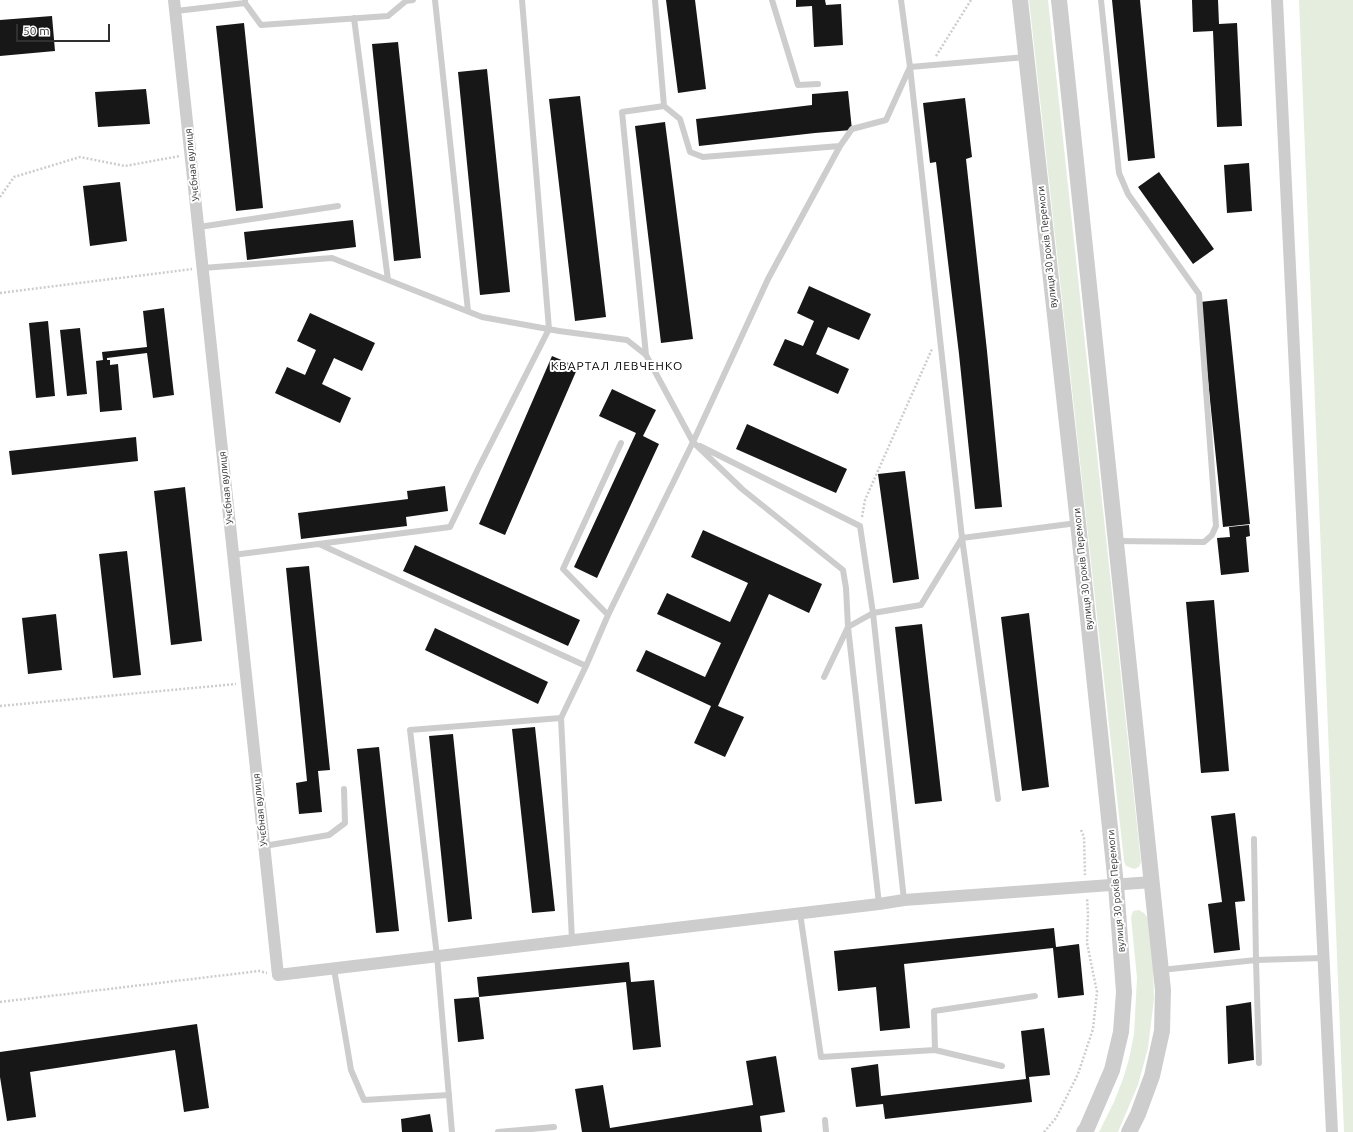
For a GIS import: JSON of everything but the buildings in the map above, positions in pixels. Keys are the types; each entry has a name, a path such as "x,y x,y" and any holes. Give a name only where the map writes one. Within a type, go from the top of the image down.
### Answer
{"street":[{"name":"вулиця 30 років Перемоги","path":"1020,0 1078,523 1116,885 1124,992 1121,1032 1112,1070 1084,1132"},
{"path":"1059,0 1163,990 1162,1031 1152,1076 1138,1114 1129,1132"},
{"path":"1277,0 1332,1132"},
{"name":"Учєбная вулиця","path":"175,5 278,975"},
{"path":"278,975 904,900 1152,882"}],"lane":[{"path":"175,5 245,1 261,25 388,16 406,1 414,0"},
{"path":"435,0 468,311"},
{"path":"233,555 450,526 549,329 522,0"},
{"path":"655,0 664,106"},
{"path":"772,0 798,85 818,84"},
{"path":"901,0 910,67 962,538 998,799"},
{"path":"1101,0 1119,173 1128,194 1199,294 1216,526 1212,535 1204,542 1116,541"},
{"path":"354,18 388,280"},
{"path":"910,67 1026,56"},
{"path":"572,940 561,718 608,615 693,442 768,280 840,146 852,129 886,120 910,67"},
{"path":"840,146 703,157 690,152 680,118 664,106 622,112 646,355 693,442 742,489 843,570 879,904"},
{"path":"199,227 338,206"},
{"path":"203,268 332,258 482,317 549,329 627,340 646,355"},
{"path":"693,442 860,526 873,613 904,900"},
{"path":"608,615 563,569 621,443"},
{"path":"962,538 1078,523"},
{"path":"824,676 848,626 873,613 921,605 962,538"},
{"path":"319,544 586,666"},
{"path":"452,1132 437,956 410,730 561,718"},
{"path":"264,846 329,835 345,823 344,790"},
{"path":"1254,839 1259,1063"},
{"path":"800,913 821,1057 935,1050 1002,1066"},
{"path":"1161,970 1256,960 1323,958"},
{"path":"334,969 351,1070 364,1100 449,1095"},
{"path":"935,1050 934,1011 1036,996"},
{"path":"825,1120 826,1132"},
{"path":"498,1132 554,1127"}],"path":[{"path":"931,65 971,0"},
{"path":"0,197 14,177 80,157 125,166 181,156 191,156"},
{"path":"0,293 203,268"},
{"path":"860,526 865,500 939,333"},
{"path":"0,706 247,682"},
{"path":"1044,1132 1056,1118 1078,1074 1093,1029 1097,992 1087,942 1088,914 1084,837 1081,830"},
{"path":"0,1002 259,971 278,975"}],"green space":[{"path":"1029,0 1048,0 1141,862 1139,867 1134,869 1126,866 1124,861"},
{"path":"1299,0 1353,0 1353,1132 1344,1132"},
{"path":"1139,910 1148,918 1153,966 1154,999 1148,1048 1138,1085 1118,1132 1099,1132 1114,1102 1123,1079 1134,1034 1137,978 1131,917 1133,911"}],"district":[{"name":"КВАРТАЛ ЛЕВЧЕНКО","path":"617,366"}]}
